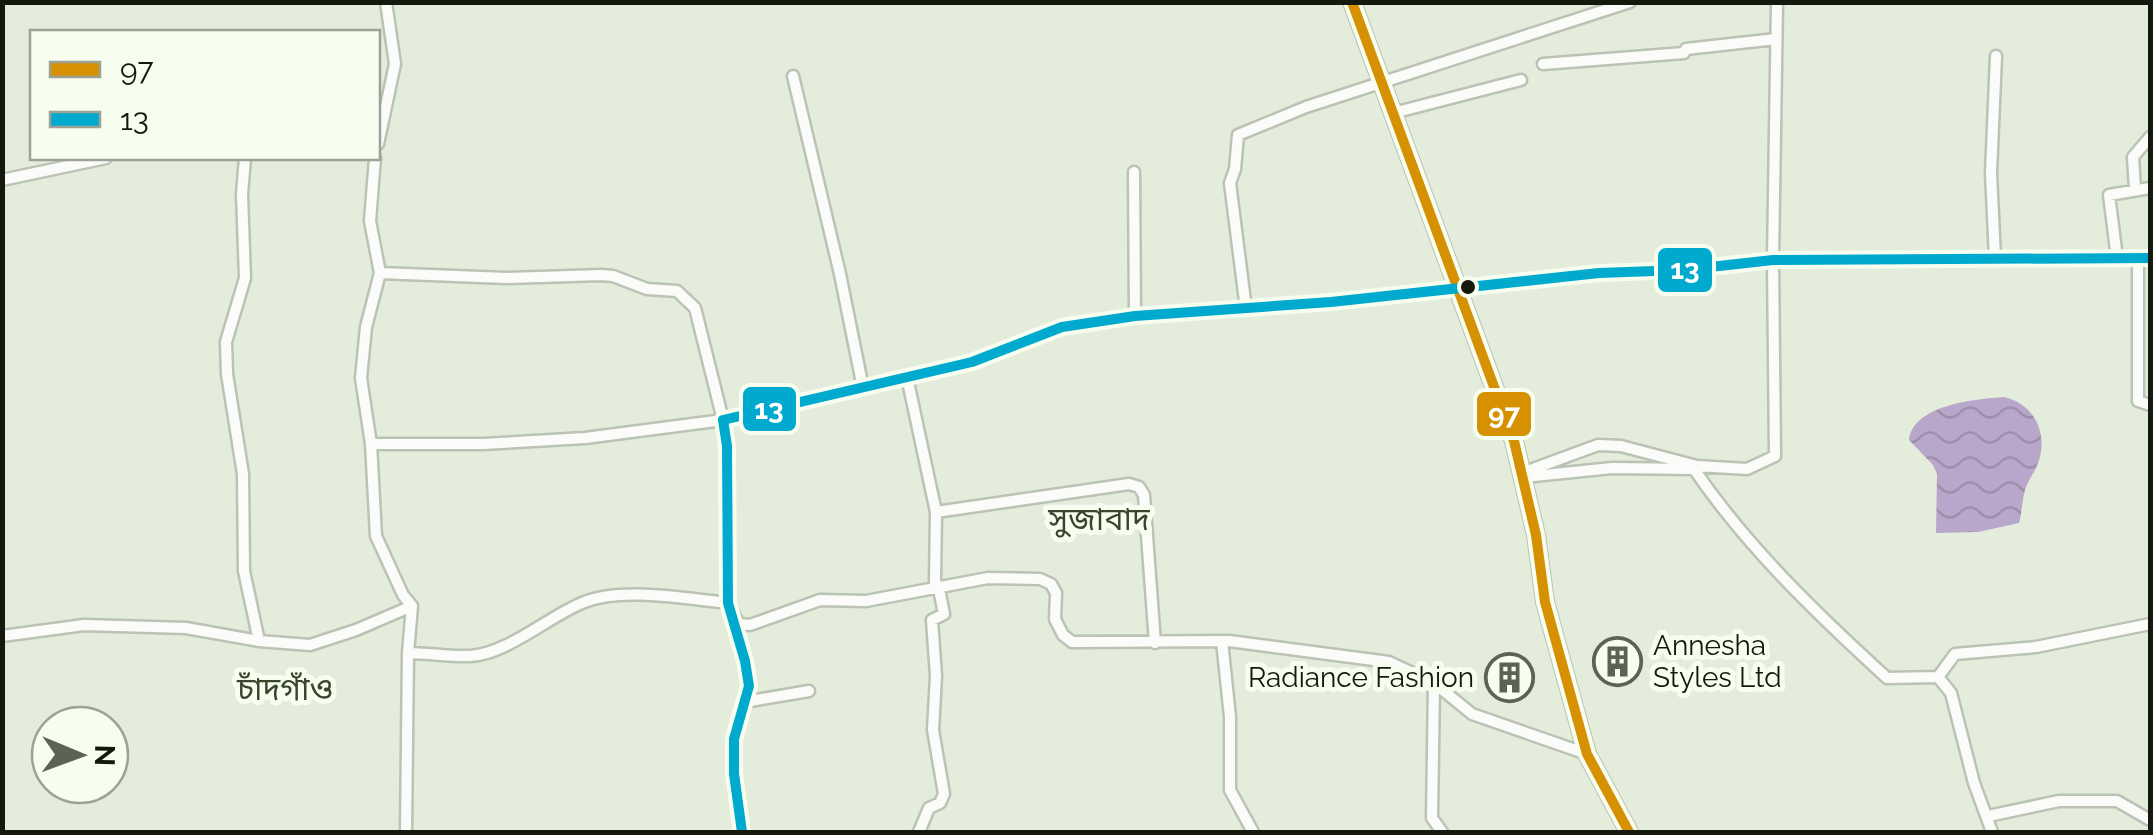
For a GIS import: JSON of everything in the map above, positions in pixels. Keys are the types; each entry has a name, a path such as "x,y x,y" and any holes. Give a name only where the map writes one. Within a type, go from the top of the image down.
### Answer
{"highway":[{"path":"1352,2 1514,441 1536,535 1545,602 1587,754 1629,832"}],"street":[{"path":"380,132 395,64 386,2"},
{"path":"1246,309 1230,183 1236,169 1238,135 1306,107 1630,2"},
{"path":"1522,475 1598,445 1621,446 1697,466 1747,468 1775,456 1772,260 1777,2"},
{"path":"1544,64 1684,53 1686,49 1776,39"},
{"path":"1994,258 1991,174 1996,56"},
{"path":"793,76 863,388"},
{"path":"1393,113 1521,80"},
{"path":"2135,189 2133,157 2150,137"},
{"path":"2,180 97,160"},
{"path":"245,160 244,278 226,342 243,474 244,571 259,641"},
{"path":"374,160 370,222 380,273 366,328 361,378 371,444 376,536 412,606 406,832"},
{"path":"1134,172 1135,316"},
{"path":"2117,258 2109,195 2150,188"},
{"path":"371,444 483,444 585,438 723,420 972,362 1062,327 1135,316 1772,260 2144,258 2138,402 2150,405"},
{"path":"380,273 506,278 613,276 646,289 677,292 695,308 706,365 723,420 728,602 749,686 734,739 742,832"},
{"path":"906,377 936,512 934,573 944,614 932,620 936,676 933,730 944,794 940,803 929,808 919,832"},
{"path":"1522,475 1612,468 1694,470 1712,497 1822,618 1886,678 1938,678 1952,693 1974,783 1992,832"},
{"path":"936,512 1136,485 1144,495 1155,642"},
{"path":"728,602 739,624 750,625 820,600 866,601 988,578 1040,578 1051,584 1056,594 1058,628 1072,642 1222,641 1389,662 1434,684 1472,714 1587,754"},
{"path":"408,652 474,656 548,623 583,602 614,596 728,602"},
{"path":"2,636 101,626 186,628 310,645 412,606"},
{"path":"1938,678 1955,654 2036,647 2150,624"},
{"path":"1222,641 1230,717 1230,790 1254,832"},
{"path":"1434,684 1432,818 1442,832"},
{"path":"744,702 809,691"},
{"path":"1988,816 2058,801 2116,801 2150,820"}],"water":[{"path":"2004,397 2023,405 2040,429 2039,460 2025,490 2019,523 1978,532 1936,533 1937,474 1909,440 1913,428 1921,419 1947,406"}],"transit line":[{"name":"97","path":"1352,2 1514,441 1536,535 1545,602 1587,754 1629,832"},
{"name":"13","path":"742,832 734,739 749,686 728,603 727,446 723,420 972,362 1062,327 1135,316 1331,302 1599,273 1683,270 1773,260 2150,258"}],"place":[{"name":"Annesha Styles Ltd","path":"1618,661"},
{"name":"Radiance Fashion","path":"1509,677"}],"district":[{"name":"সুজাবাদ","path":"1099,518"},
{"name":"চাঁদগাঁও","path":"285,688"}]}
